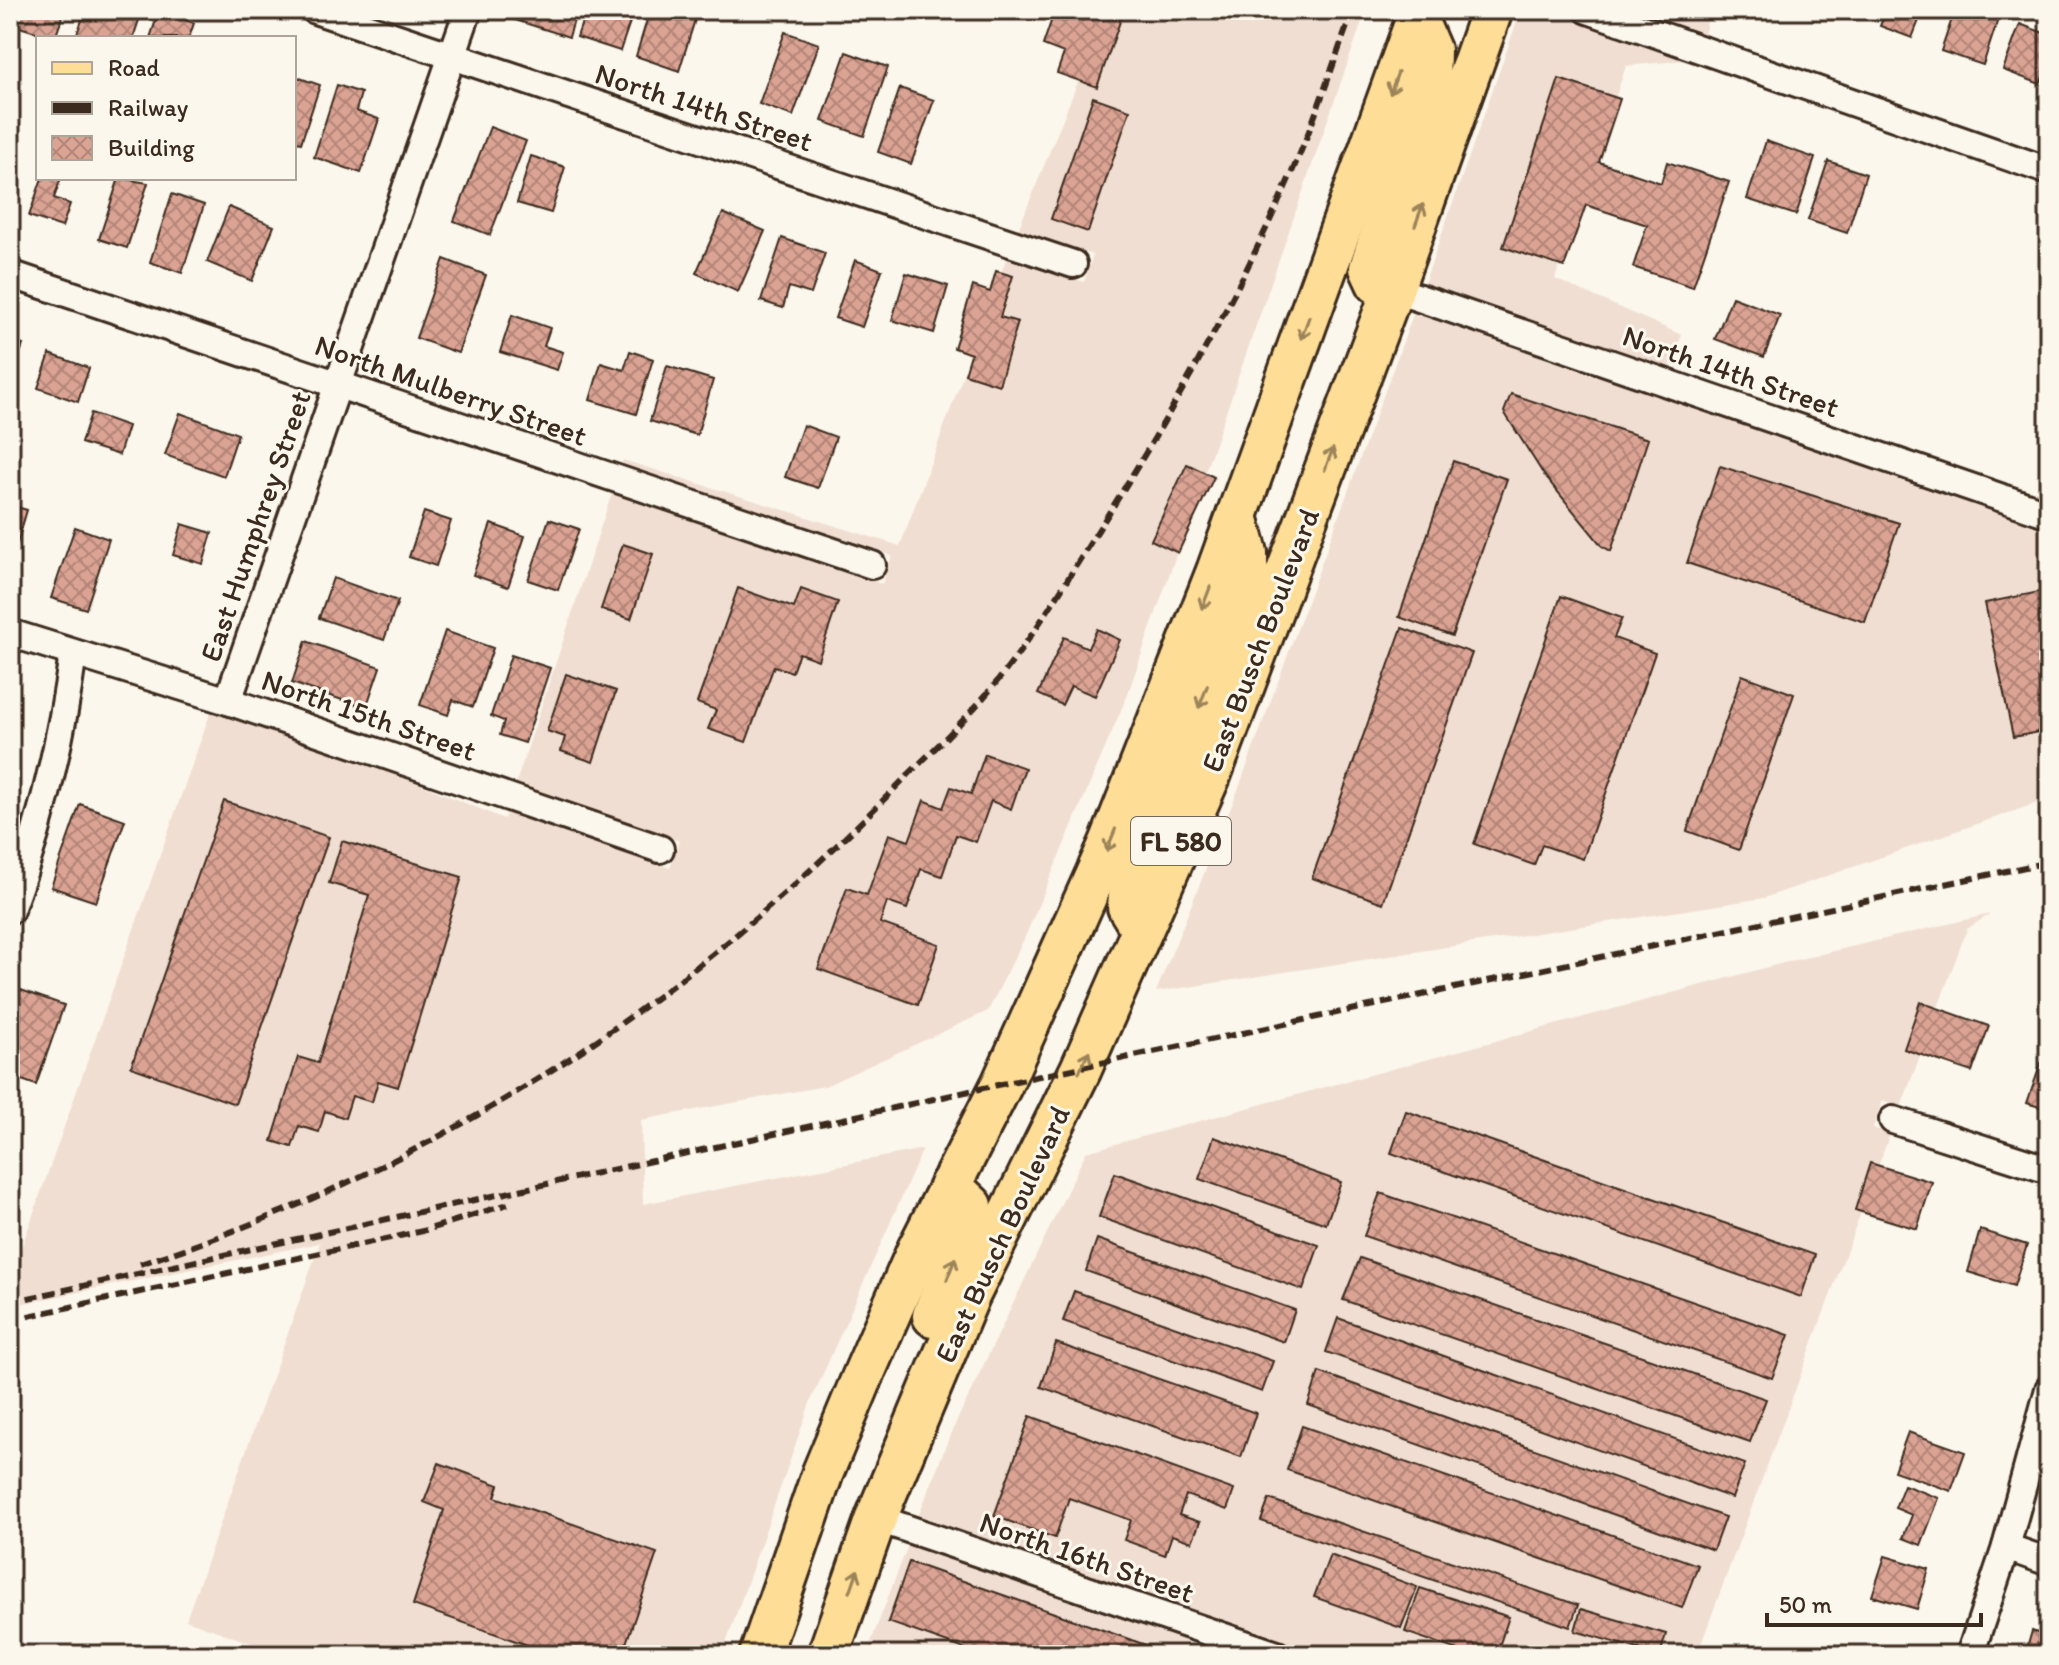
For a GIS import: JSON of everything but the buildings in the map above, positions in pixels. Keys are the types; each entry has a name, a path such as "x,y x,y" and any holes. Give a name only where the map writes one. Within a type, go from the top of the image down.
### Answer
{"main road":[{"name":"East Busch Boulevard","path":"828,1655 876,1518 969,1296 1081,1069 1210,776 1393,289 1492,10"},
{"path":"1393,289 1377,283 1370,268 1429,84 1430,50 1411,13"},
{"name":"FL 580","path":"760,1655 823,1472 912,1262 1002,1084 1084,906 1237,516 1411,13"},
{"path":"1142,930 1128,907 1134,874 1247,579 1247,553 1237,516"},
{"path":"906,1447 897,1426 897,1408 972,1215 972,1206 950,1185"}],"street":[{"name":"North 14th Street","path":"315,10 1073,264"},
{"name":"East Humphrey Street","path":"228,701 468,10"},
{"path":"1588,10 2049,171"},
{"name":"North Mulberry Street","path":"10,274 872,565"},
{"name":"North 14th Street","path":"1393,289 2049,514"},
{"name":"North 15th Street","path":"10,633 228,701 660,849"},
{"path":"10,910 32,852 63,730 73,654"},
{"path":"1893,1120 2049,1170"},
{"path":"1970,1655 2006,1547 2049,1389"},
{"name":"North 16th Street","path":"876,1518 1205,1644 1277,1655"},
{"path":"2006,1547 2049,1562"}],"shaded area":[{"path":"1107,10 1356,10 1365,13 1127,696 1025,937 988,1011 825,1086 641,1120 643,1204 923,1149 810,1403 722,1655 285,1655 186,1620 320,1243 10,1306 10,1280 211,711 376,766 504,819 507,811 670,868 679,841 516,783 612,493 882,584 892,556 621,466 623,460 900,546 1007,257 1084,282 1093,255 1018,230"},
{"path":"1521,10 1543,10 1687,60 1626,66 1555,279 1682,335 1669,369 1424,284"},
{"path":"1632,10 1710,10 1704,35"},
{"path":"1414,312 2049,530 2049,799 1764,898 1156,992 1238,790"},
{"path":"1990,914 1967,929 1901,1107 1882,1101 1873,1128 1890,1134 1697,1655 1323,1655 918,1517 950,1435 1086,1152 1783,963"},
{"path":"908,1545 1189,1641 1183,1655 866,1655"}],"railway":[{"path":"140,1264 250,1225 354,1179 455,1128 551,1071 643,1007 732,938 818,863 954,730 1000,678 1046,613 1203,352 1250,263 1292,172 1353,10"},
{"path":"10,1302 1002,1084 2049,862"},
{"path":"10,1320 423,1231 508,1204"}]}
